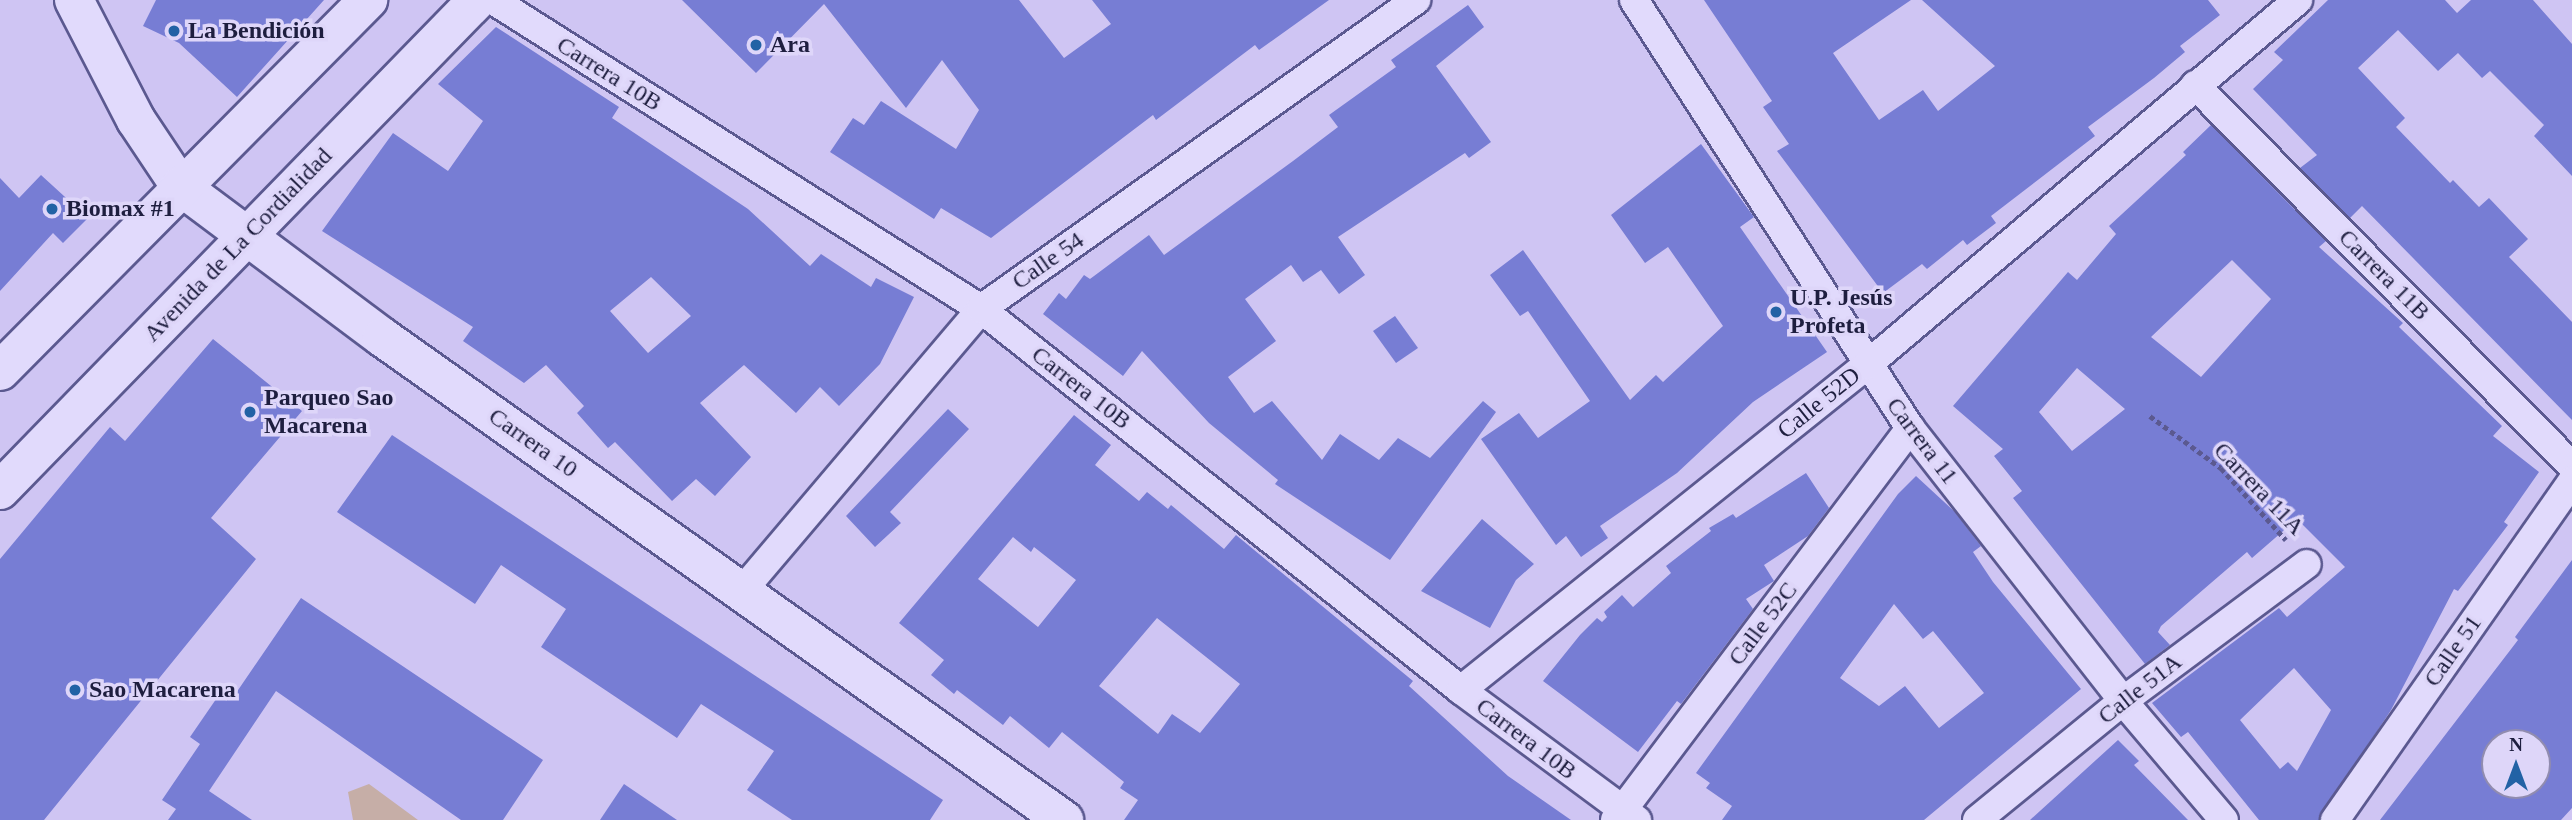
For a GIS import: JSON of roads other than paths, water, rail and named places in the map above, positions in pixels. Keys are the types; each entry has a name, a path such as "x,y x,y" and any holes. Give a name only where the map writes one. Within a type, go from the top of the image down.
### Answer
{"street":[{"name":"Carrera 10","path":"74,0 136,120 180,186 245,236 1064,820"},
{"path":"0,371 180,186 368,0"},
{"name":"Avenida de La Cordialidad","path":"0,490 477,0"},
{"name":"Carrera 10B","path":"493,0 981,309 1625,817"},
{"name":"Calle 54","path":"742,592 981,309 1416,0"},
{"name":"Carrera 11","path":"1634,0 1910,428 2123,701 2224,820"},
{"name":"Calle 52D","path":"1461,690 1867,365 2298,0"},
{"name":"Carrera 11B","path":"2195,85 2572,466"},
{"name":"Calle 52C","path":"1625,817 1910,428"},
{"name":"Calle 51","path":"2335,820 2572,481"},
{"name":"Calle 51A","path":"1977,820 2123,701 2307,564"}],"place":[{"name":"La Bendición","path":"174,31"},
{"name":"Ara","path":"756,45"},
{"name":"Biomax #1","path":"52,209"},
{"name":"U.P. Jesús Profeta","path":"1776,312"},
{"name":"Parqueo Sao Macarena","path":"250,412"},
{"name":"Sao Macarena","path":"75,690"}]}
